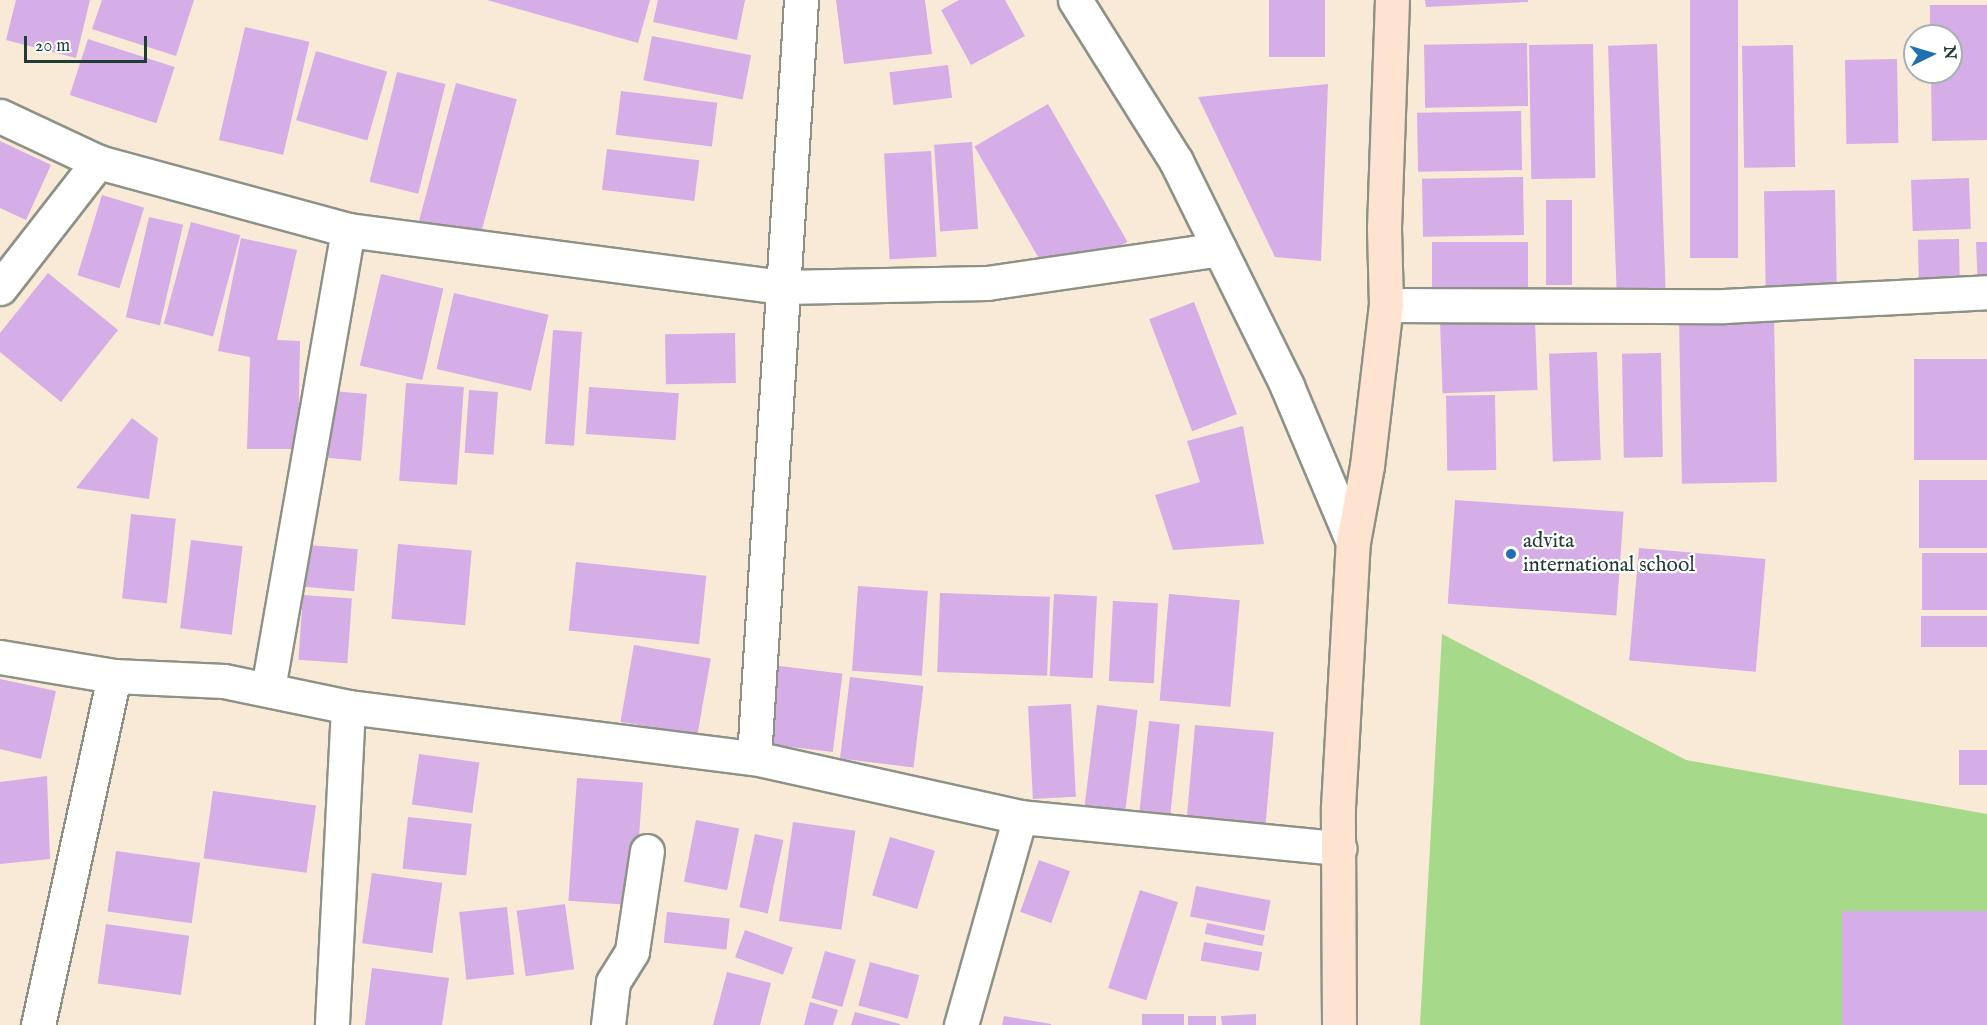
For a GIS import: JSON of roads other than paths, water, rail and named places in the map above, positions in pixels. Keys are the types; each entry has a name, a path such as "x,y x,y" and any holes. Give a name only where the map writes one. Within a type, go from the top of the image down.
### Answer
{"street":[{"path":"754,758 801,0"},
{"path":"1075,0 1176,161 1287,386 1353,542"},
{"path":"1339,1025 1338,807 1353,542 1368,466 1386,304 1384,228 1392,0"},
{"path":"0,116 98,162 348,230 783,287 987,283 1221,249"},
{"path":"0,288 98,162"},
{"path":"268,688 348,230"},
{"path":"1386,304 1724,306 1987,292"},
{"path":"0,657 114,676 224,681 268,688 348,707 754,758 1020,817 1339,848"},
{"path":"38,1025 114,676"},
{"path":"332,1025 348,707"},
{"path":"961,1025 1020,817"},
{"path":"608,1025 613,982 632,951 647,851"}],"place":[{"name":"advita international school","path":"1511,554"}]}
